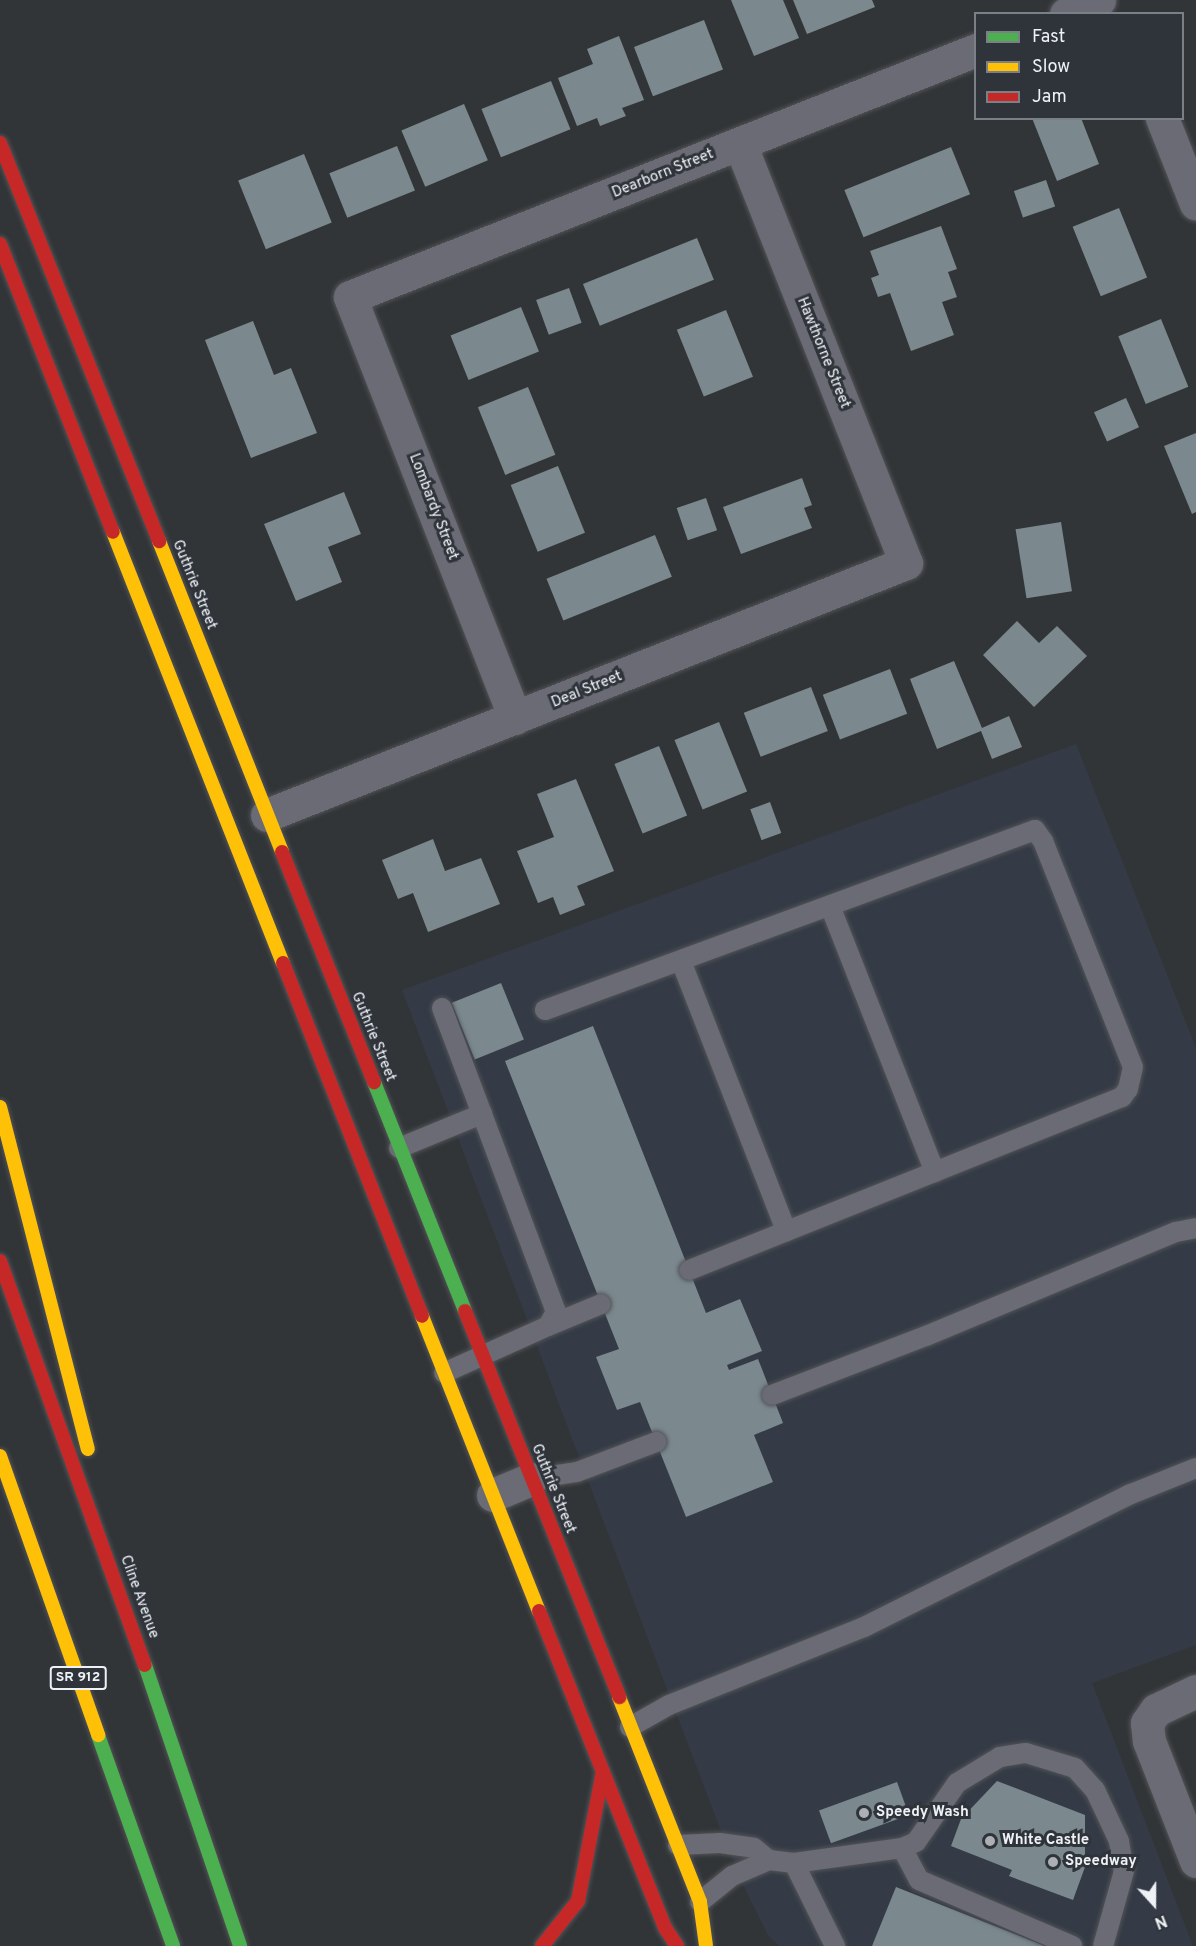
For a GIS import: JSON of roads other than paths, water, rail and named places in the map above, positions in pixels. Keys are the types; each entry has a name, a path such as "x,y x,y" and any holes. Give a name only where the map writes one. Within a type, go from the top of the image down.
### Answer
{"main road":[{"name":"Guthrie Street","path":"0,143 678,1845 700,1902 706,1946"},
{"path":"0,244 492,1495 665,1928 677,1946"},
{"path":"0,1107 91,1460"},
{"name":"Cline Avenue","path":"0,1261 138,1643 240,1946"},
{"name":"SR 912","path":"0,1456 173,1946"},
{"path":"100,1495 138,1643"},
{"path":"542,1946 563,1924 578,1901 586,1872 592,1814 603,1771"}],"street":[{"path":"1071,12 1100,0"},
{"name":"Dearborn Street","path":"350,297 974,50"},
{"path":"1163,120 1196,204"},
{"name":"Hawthorne Street","path":"740,144 906,563"},
{"name":"Lombardy Street","path":"350,297 515,718"},
{"name":"Deal Street","path":"267,815 906,563"},
{"path":"492,1495 531,1479"},
{"path":"1196,1690 1156,1710 1147,1723 1149,1742 1196,1861"}],"lane":[{"path":"545,1010 1035,830 1050,856 1133,1067 1128,1089 1122,1098 689,1270"},
{"path":"830,906 935,1172"},
{"path":"681,961 786,1232"},
{"path":"442,1008 556,1312 548,1326"},
{"path":"399,1148 482,1114"},
{"path":"772,1395 1176,1232 1196,1228"},
{"path":"444,1373 601,1304"},
{"path":"531,1479 577,1472 656,1442"},
{"path":"630,1726 669,1705 864,1627 1131,1494 1196,1468"},
{"path":"700,1902 732,1876 769,1860 794,1863 902,1848 916,1842 957,1783 1000,1757 1026,1754 1075,1768 1095,1790 1119,1841 1124,1871 1103,1946"},
{"path":"678,1845 720,1844 754,1848 769,1860"},
{"path":"902,1848 919,1880 1072,1946"},
{"path":"794,1863 835,1946"}],"place":[{"name":"Speedy Wash","path":"864,1813"},
{"name":"White Castle","path":"990,1841"},
{"name":"Speedway","path":"1053,1862"}]}
